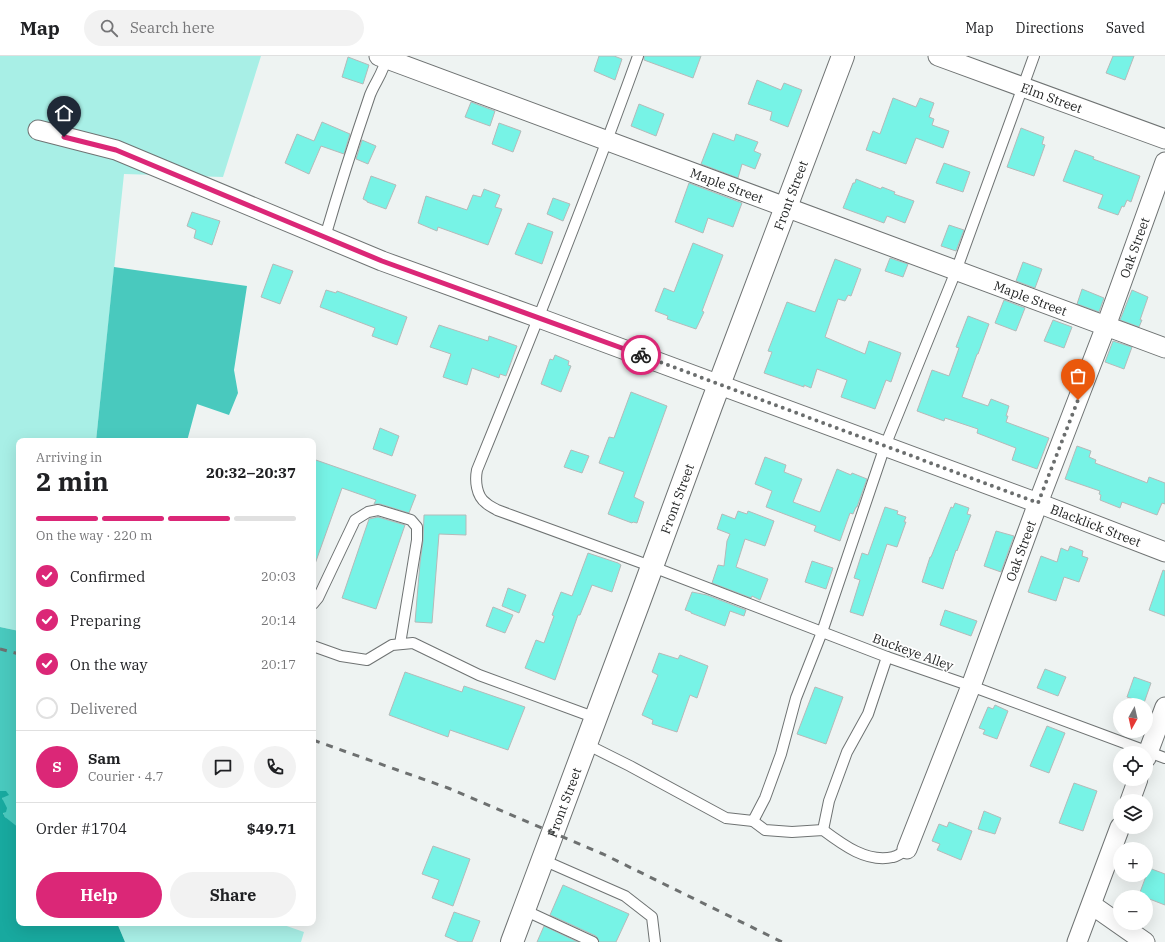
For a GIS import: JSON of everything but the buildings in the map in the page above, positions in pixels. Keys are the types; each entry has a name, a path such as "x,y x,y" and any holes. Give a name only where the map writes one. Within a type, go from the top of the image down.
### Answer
{"street":[{"name":"Front Street","path":"512,942 843,56"},
{"name":"Elm Street","path":"938,56 1165,139"},
{"name":"Maple Street","path":"382,57 1165,348"},
{"name":"Blacklick Street","path":"38,130 116,150 382,261 885,446 1165,552"},
{"name":"Oak Street","path":"907,849 971,686 1038,503 1106,326 1165,162"},
{"path":"1153,756 1165,707"},
{"path":"1077,942 1117,834"},
{"path":"1092,905 1145,942"}],"lane":[{"name":"Buckeye Alley","path":"638,56 608,140 539,318 477,470 476,483 481,498 485,503 497,510 653,567 887,657 971,686 1127,746"},
{"path":"752,820 765,798 781,754 796,698 822,632 885,446 956,271 1034,56"},
{"path":"324,237 371,92 385,66 382,57"},
{"path":"316,600 355,520 368,512 378,510 411,520 417,527 417,540 400,644"},
{"path":"316,647 341,656 367,660 392,645 413,643 479,675 596,718"},
{"path":"823,830 829,800 847,752 868,714 887,657"},
{"path":"586,744 726,818 752,820 765,830 792,832 823,830 844,845 872,858 895,857 907,849"},
{"path":"543,860 625,896 652,917 655,942"},
{"path":"524,910 593,942"}],"shaded area":[{"path":"0,56 261,56 223,177 124,174 96,438 16,438 16,630 0,627"},
{"path":"114,267 247,286 234,370 238,393 229,415 197,404 188,438 96,438"},
{"path":"0,627 16,630 16,826 3,814 2,798 6,791 0,791"},
{"path":"0,791 6,791 9,795 2,798 7,808 6,812 3,813 5,817 16,826 16,926 118,926 125,942 0,942"},
{"path":"118,926 287,926 304,932 301,942 125,942"}],"railway":[{"path":"0,649 16,653"},
{"path":"316,741 448,788 603,854 782,942"}],"way so far":[{"path":"641,355 1038,503 1078,400"}],"route":[{"path":"64,137 116,150 382,261 641,355"}]}
